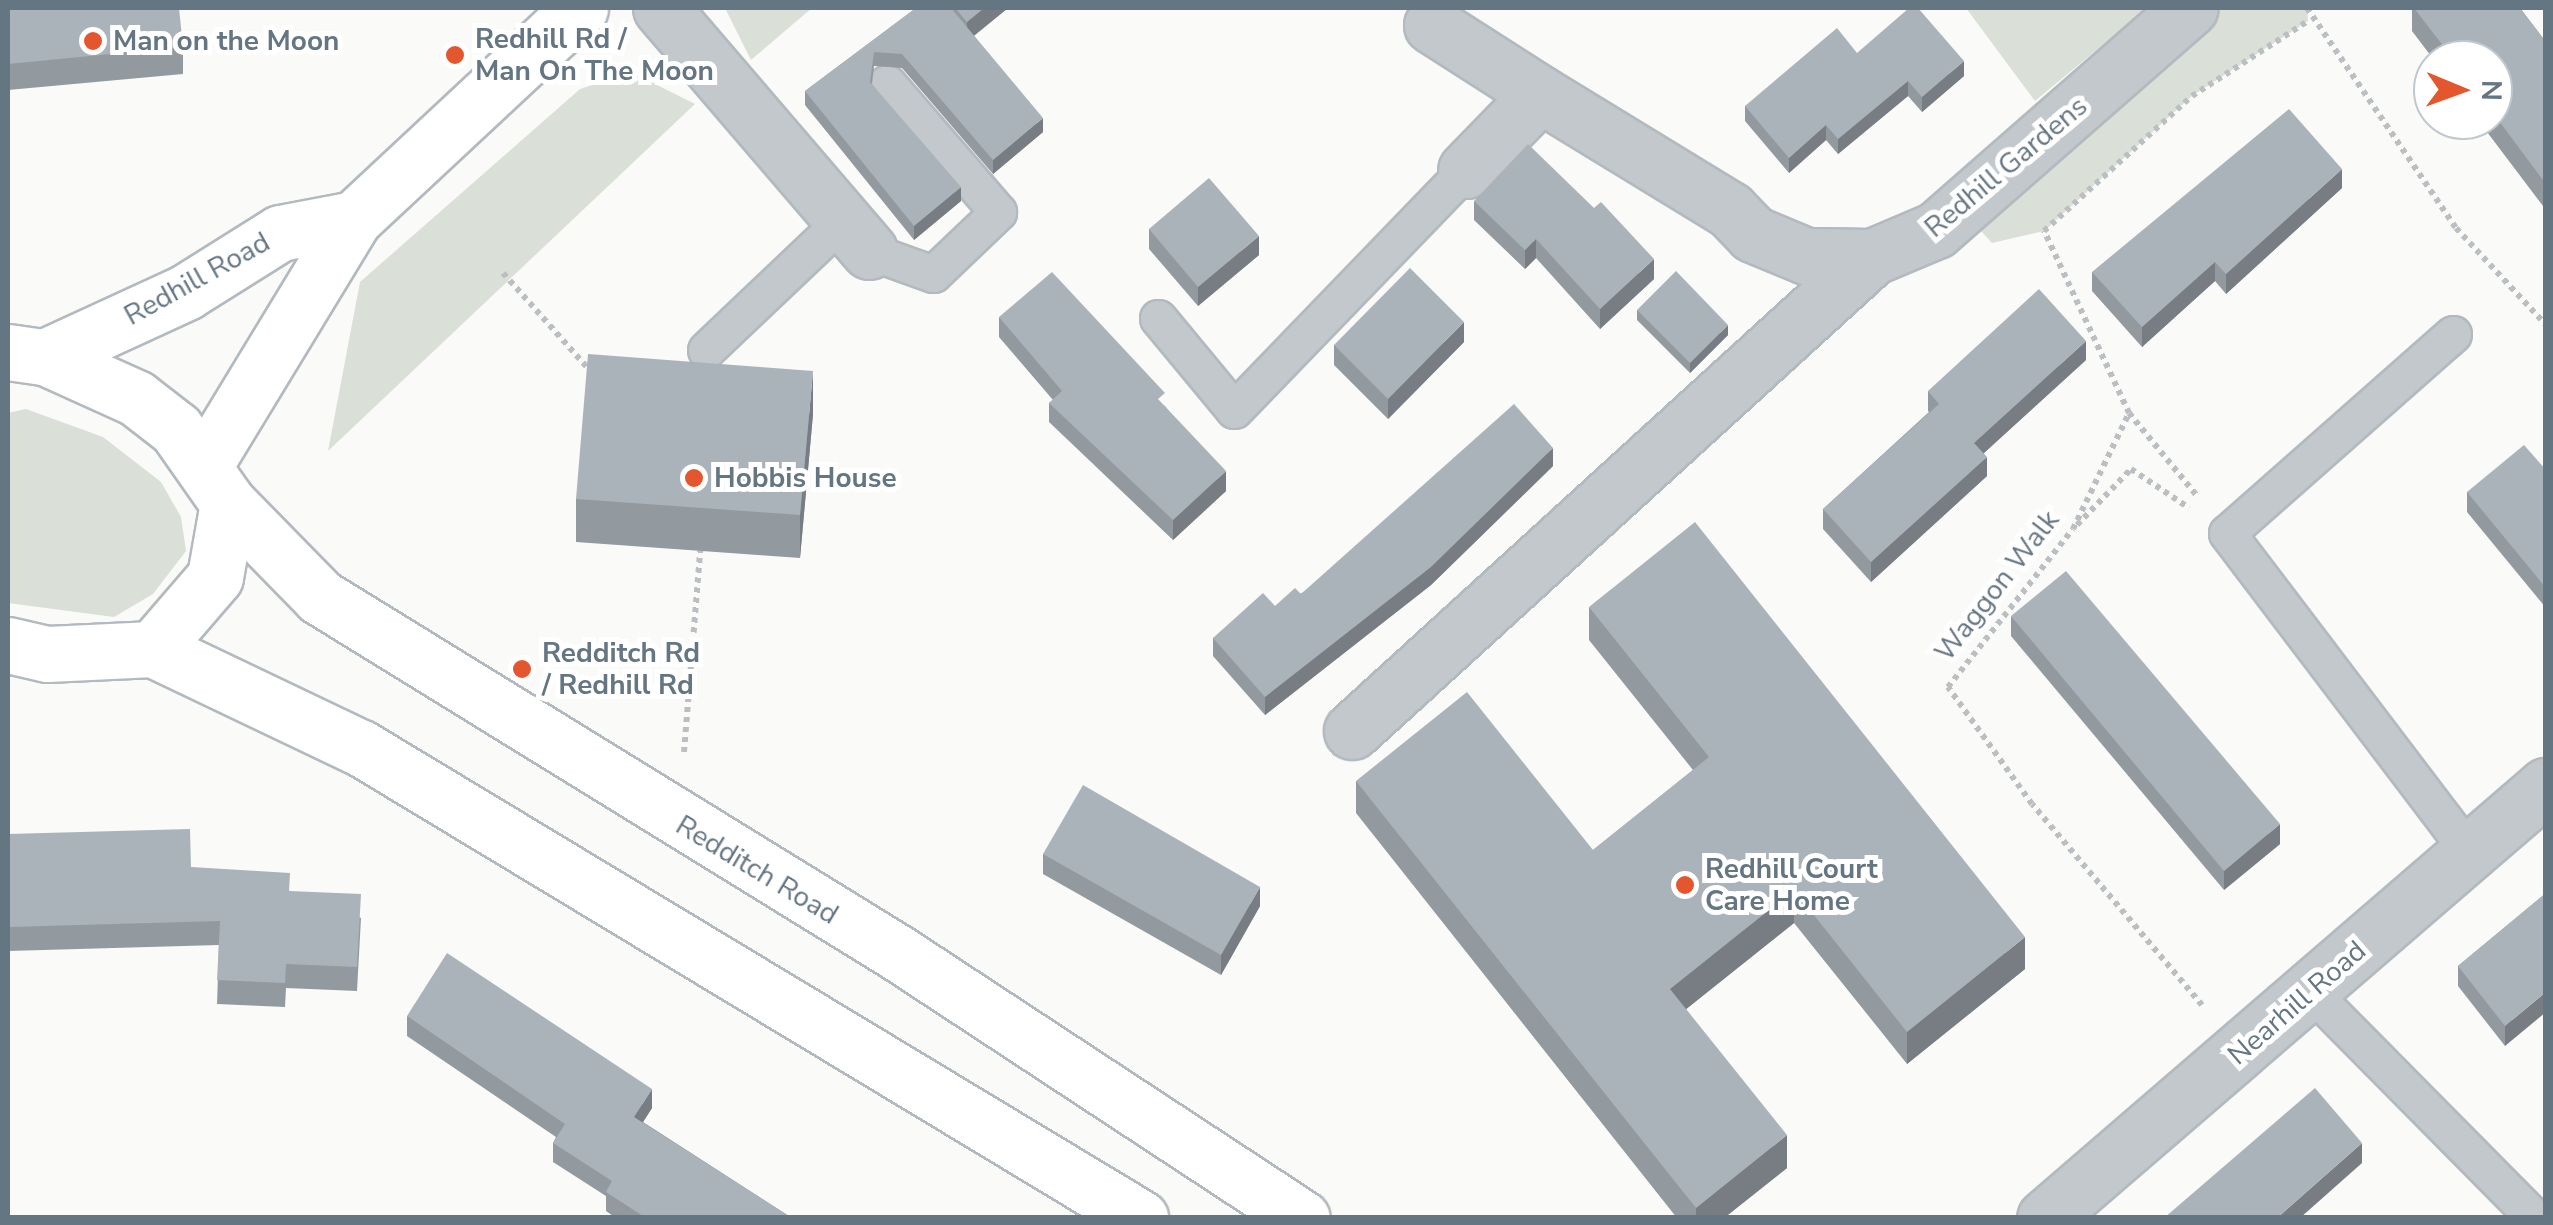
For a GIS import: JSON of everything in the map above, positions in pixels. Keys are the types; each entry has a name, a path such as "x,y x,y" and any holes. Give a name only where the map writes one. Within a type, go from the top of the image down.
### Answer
{"main road":[{"path":"153,649 215,577 216,484 354,219 580,8"},
{"name":"Redhill Road","path":"26,355 186,292 280,233 354,219"},
{"name":"Redditch Road","path":"26,355 136,398 320,596 898,953 1302,1218"},
{"path":"8,645 47,654 153,649 362,748 1140,1218"}],"street":[{"path":"661,8 855,236"},
{"name":"Redhill Gardens","path":"1432,25 1730,210 1753,234 1806,256 1872,257 1936,230 2190,8"},
{"path":"1466,170 1540,94"},
{"path":"1352,731 1872,257"},
{"name":"Nearhill Road","path":"2046,1218 2313,994 2466,848 2546,786"}],"lane":[{"path":"706,350 855,236 933,274 998,212 887,83"},
{"path":"1158,318 1234,410 1466,170"},
{"path":"2454,334 2227,533 2466,848"},
{"path":"2313,994 2535,1218"}],"path":[{"path":"2307,8 2308,21 2456,228 2546,325"},
{"path":"2227,533 2129,413 2044,231 2192,96 2308,21"},
{"path":"502,273 592,373 611,374"},
{"name":"Waggon Walk","path":"2129,413 2073,528 1948,687 2032,804 2242,1052"},
{"path":"2073,528 2131,469 2227,533"},
{"path":"684,763 700,551"}],"shaded area":[{"path":"725,8 812,8 751,60"},
{"path":"1966,8 2147,8 2035,101"},
{"path":"2220,8 2307,8 2308,21 2192,96 2044,231 1992,243 1981,231"},
{"path":"631,72 695,104 328,451 360,282 580,89"},
{"path":"26,409 103,437 161,482 181,517 186,551 153,594 114,617 8,603 8,413"}],"building":[{"name":"Man on the Moon","path":"8,8 179,8 183,47 8,64"},
{"path":"916,8 951,8 1043,118 993,160 902,54 874,52 870,82 961,187 914,226 805,91"},
{"path":"955,8 984,8 967,22"},
{"path":"1909,8 1918,8 1964,61 1922,97 1908,81 1838,139 1826,125 1789,158 1745,106 1837,28 1857,53"},
{"path":"2414,8 2520,8 2546,42 2546,184 2513,140 2513,40 2439,40"},
{"path":"2289,109 2342,169 2226,274 2215,262 2142,327 2092,272"},
{"path":"1528,144 1594,208 1601,202 1654,259 1600,309 1536,239 1525,250 1474,201"},
{"path":"1209,178 1259,236 1198,287 1149,229"},
{"path":"1410,268 1464,322 1388,399 1334,345"},
{"path":"1676,271 1728,325 1690,363 1637,310"},
{"path":"1052,272 1165,393 1158,399 1226,471 1173,520 1049,403 1062,391 999,317"},
{"path":"2039,289 2086,341 1974,443 1987,457 1871,562 1823,509 1939,404 1928,391"},
{"name":"Hobbis House","path":"588,354 813,371 800,515 576,499"},
{"path":"1514,404 1553,448 1431,567 1265,697 1213,638 1263,593 1275,606 1295,588 1301,594"},
{"path":"2524,445 2546,470 2546,588 2467,492"},
{"name":"Redhill Court Care Home","path":"1695,522 2025,937 1907,1032 1794,890 1670,989 1787,1135 1696,1208 1356,781 1467,692 1593,850 1709,757 1589,607"},
{"path":"2066,571 2280,824 2224,871 2011,616"},
{"path":"1083,785 1260,887 1221,955 1043,854"},
{"path":"190,829 191,867 290,873 289,891 361,894 357,967 286,964 285,983 217,980 220,921 8,927 8,834"},
{"path":"2546,893 2546,992 2505,1026 2458,966"},
{"path":"447,953 652,1089 634,1117 792,1218 646,1218 606,1192 612,1181 553,1143 565,1124 407,1016"},
{"path":"2315,1088 2362,1143 2277,1218 2164,1218"}],"place":[{"name":"Man on the Moon","path":"93,41"},
{"name":"Redhill Rd / Man On The Moon","path":"455,55"},
{"name":"Hobbis House","path":"694,478"},
{"name":"Redditch Rd / Redhill Rd","path":"522,669"},
{"name":"Redhill Court Care Home","path":"1685,885"}]}
